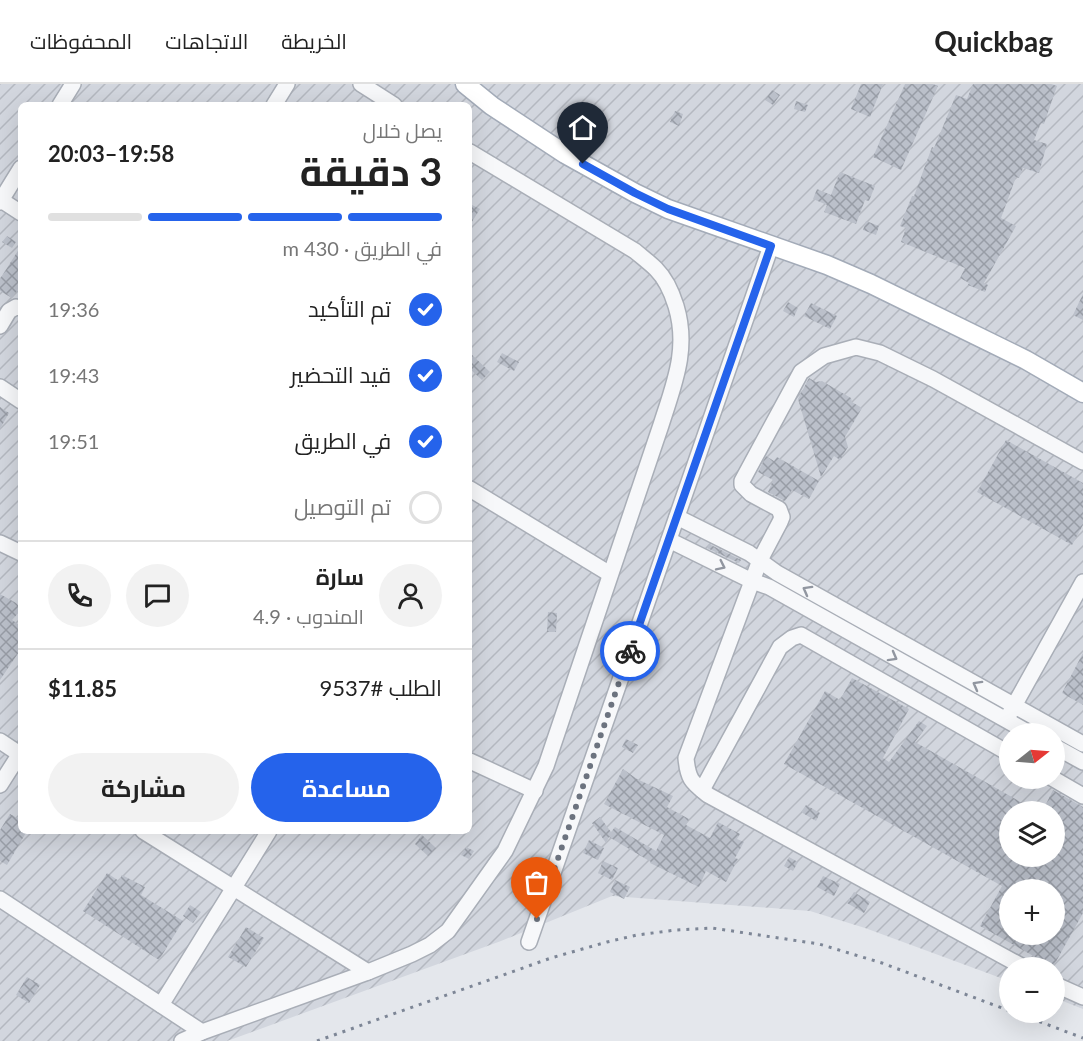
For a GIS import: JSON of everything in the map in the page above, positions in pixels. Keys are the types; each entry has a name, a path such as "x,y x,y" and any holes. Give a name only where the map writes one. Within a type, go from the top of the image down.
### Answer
{"main road":[{"path":"465,84 492,106 565,154 635,193 668,209 827,265 871,284 1026,360 1083,393"}],"street":[{"path":"62,102 73,84"},
{"path":"276,102 287,84"},
{"path":"361,84 389,102"},
{"path":"182,1041 412,954 430,945 448,931 505,851 546,766 677,375 682,346 679,317 672,293 657,270 635,250 472,153"},
{"path":"18,172 2,195 18,210"},
{"path":"529,942 771,246"},
{"path":"0,326 9,311 18,307"},
{"path":"1005,957 708,795 692,782 686,758 760,560 782,517 779,509 751,494 742,485 742,481 801,372 824,356 856,347 880,352 1083,462"},
{"path":"0,387 18,399"},
{"path":"472,490 610,574"},
{"path":"677,517 749,553 777,573 1083,744"},
{"path":"669,540 752,581 769,587 1011,723"},
{"path":"0,543 18,552"},
{"path":"1006,720 1083,582"},
{"path":"702,790 780,647 801,634 999,748"},
{"path":"0,741 18,752"},
{"path":"1065,752 1083,762"},
{"path":"0,785 18,758"},
{"path":"472,762 535,791"},
{"path":"1065,786 1083,796"},
{"path":"148,834 368,972"},
{"path":"161,1005 267,834"},
{"path":"0,899 202,1032"},
{"path":"1065,989 1083,997"}],"shaded area":[{"path":"0,84 1083,84 1083,1009 1065,1002 1065,957 999,957 999,977 865,928 810,911 612,896 501,941 227,1041 0,1041"}],"building":[{"path":"861,84 883,84 870,117 851,109"},
{"path":"905,84 938,86 901,170 873,157"},
{"path":"973,84 1051,84 1057,86 1044,124 1041,123 1034,140 1047,144 1039,173 1023,168 1019,178 1016,177 1001,218 1016,226 984,283 988,285 985,292 968,285 969,283 960,278 965,268 901,242 906,228 900,226 956,95 967,99"},
{"path":"772,90 780,95 773,105 765,100"},
{"path":"796,101 808,105 805,112 794,109"},
{"path":"675,111 683,114 679,126 670,122"},
{"path":"840,172 875,186 869,201 865,200 856,224 824,212 827,205 813,199 817,189 831,195"},
{"path":"472,205 480,209 472,222"},
{"path":"866,221 879,226 876,235 863,230"},
{"path":"7,236 16,242 12,248 2,242"},
{"path":"18,251 18,289 12,298 0,291 0,279"},
{"path":"1083,294 1083,320 1073,315"},
{"path":"788,302 798,308 794,317 783,311"},
{"path":"811,303 837,316 830,329 804,316"},
{"path":"502,353 519,362 514,371 497,362"},
{"path":"472,355 490,372 482,380 472,371"},
{"path":"809,378 816,382 822,381 851,398 852,402 862,408 845,437 848,447 840,460 834,456 821,477 798,399"},
{"path":"0,407 9,413 0,429"},
{"path":"1006,440 1083,483 1083,525 1072,545 977,492"},
{"path":"766,456 774,461 777,457 819,481 809,499 792,490 785,501 768,492 773,480 758,472"},
{"path":"709,544 741,560 739,563 707,548"},
{"path":"0,594 18,605 18,613 12,620 18,624 18,653 0,680"},
{"path":"548,612 557,613 556,632 547,632"},
{"path":"1083,653 1083,705 1062,693"},
{"path":"852,678 909,709 883,758 889,762 919,721 927,726 915,742 1019,801 999,801 999,867 1065,867 1065,801 1048,801 1053,790 1083,807 1083,913 1059,957 1035,957 1014,945 1065,945 1065,879 999,879 999,884 784,764 825,691 840,700"},
{"path":"626,739 638,745 633,753 622,747"},
{"path":"623,769 637,779 673,796 667,807 689,819 686,825 710,838 718,822 740,834 737,839 744,842 726,882 706,871 699,887 650,863 609,837 606,843 592,823 600,817 611,832 615,827 656,851 664,835 604,804"},
{"path":"806,805 820,813 816,821 801,812"},
{"path":"10,814 18,818 18,834 25,834 7,865 0,861 0,830"},
{"path":"422,835 436,848 428,856 415,844"},
{"path":"589,840 604,848 598,860 583,853"},
{"path":"466,847 474,851 469,859 461,855"},
{"path":"789,857 798,862 793,871 784,866"},
{"path":"603,861 618,868 612,880 598,873"},
{"path":"107,873 119,881 122,875 145,887 141,895 183,921 159,960 83,911"},
{"path":"823,876 840,884 834,896 817,887"},
{"path":"615,880 630,887 624,899 610,892"},
{"path":"999,891 999,937 980,926"},
{"path":"854,892 870,902 864,913 847,903"},
{"path":"190,905 201,912 193,923 183,916"},
{"path":"246,927 264,938 246,967 228,957"},
{"path":"27,977 40,985 29,1003 16,995"}],"railway":[{"path":"317,1041 551,958 637,935 712,928 819,944 882,963 999,1007"},
{"path":"1043,1023 1083,1038"}],"way so far":[{"path":"537,919 630,651"}],"route":[{"path":"583,164 668,209 771,246 630,651"}]}
